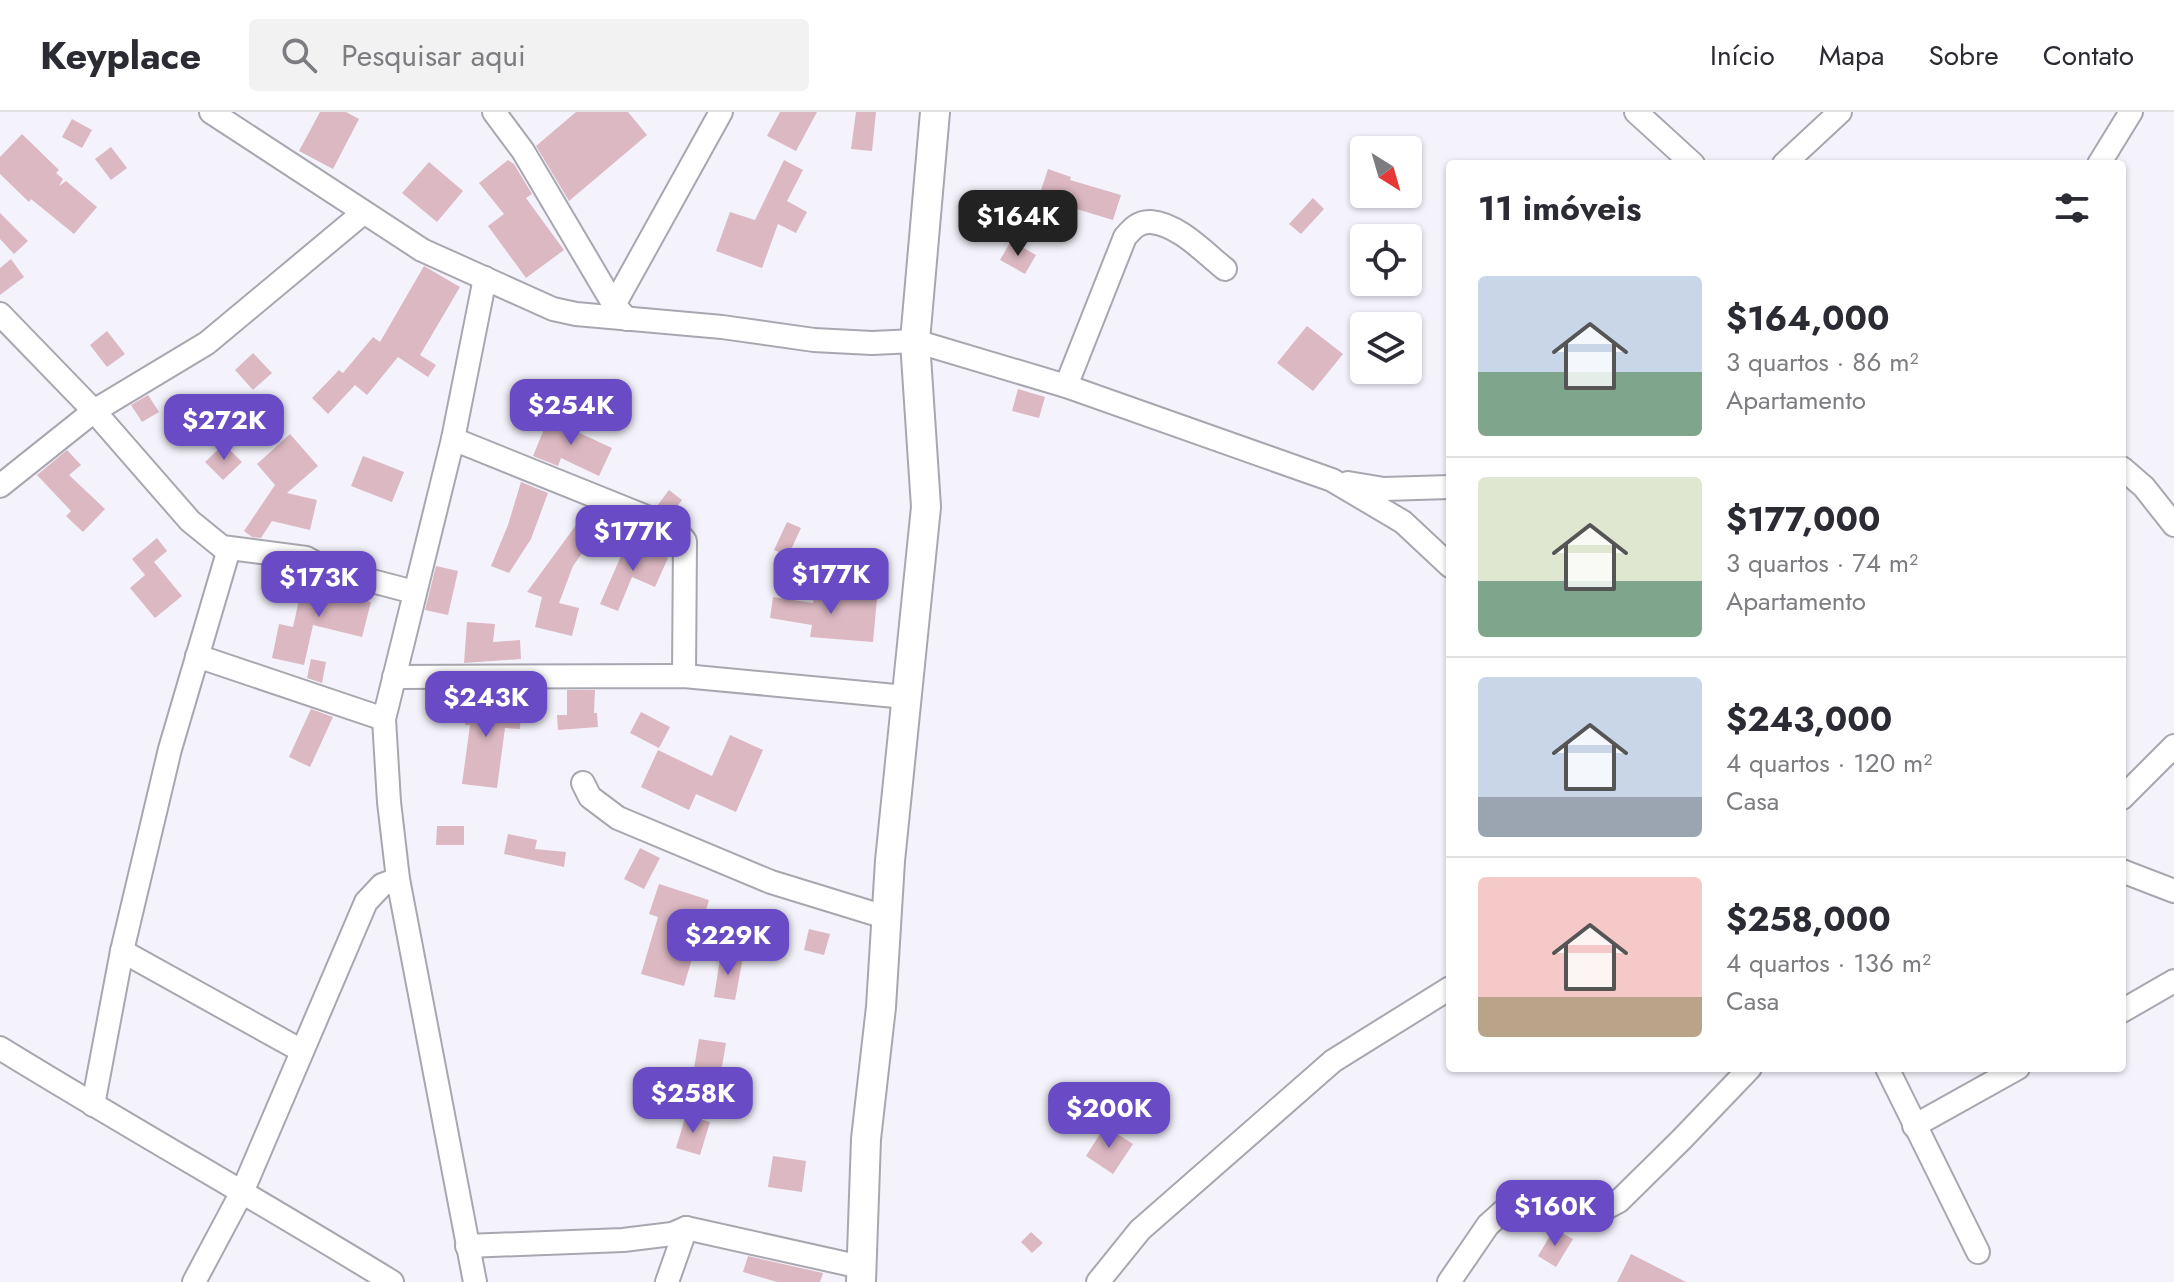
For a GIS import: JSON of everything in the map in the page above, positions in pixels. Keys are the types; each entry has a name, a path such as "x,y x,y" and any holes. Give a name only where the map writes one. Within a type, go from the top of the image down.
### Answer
{"street":[{"path":"211,112 422,250 553,309 576,314 620,312 814,340 872,343 915,341 1066,386 1332,480 1384,489 1446,487"},
{"path":"494,112 523,151 620,312"},
{"path":"620,312 721,112"},
{"path":"467,1246 623,1240 672,1234 686,1228 861,1275 866,1139 881,1007 885,917 926,507 915,341 935,112"},
{"path":"1636,112 1689,160"},
{"path":"1788,160 1840,112"},
{"path":"2101,160 2131,112"},
{"path":"0,486 94,411 207,343 363,213"},
{"path":"1066,386 1125,237 1135,226 1150,222 1166,226 1225,269"},
{"path":"475,1282 398,879 384,719 453,439 485,278"},
{"path":"0,314 94,411 190,521 229,549 306,558 326,569 414,592"},
{"path":"453,439 674,528 679,533 685,541 684,676"},
{"path":"2126,471 2144,487 2174,525"},
{"path":"1332,480 1403,522 1446,562"},
{"path":"93,1105 122,951 170,749 229,549"},
{"path":"197,656 384,719"},
{"path":"394,677 684,676 906,697"},
{"path":"2126,794 2174,746"},
{"path":"583,783 590,797 618,818 771,882 885,917"},
{"path":"2126,873 2174,891"},
{"path":"194,1282 243,1190 366,902 382,885 398,879"},
{"path":"122,951 302,1051"},
{"path":"2126,1009 2174,981"},
{"path":"1098,1282 1140,1230 1333,1061 1446,990"},
{"path":"0,1048 243,1190 392,1282"},
{"path":"1449,1282 1488,1225 1507,1208 1539,1197 1602,1210 1619,1201 1746,1072"},
{"path":"1889,1072 1978,1252"},
{"path":"1914,1126 2011,1072"},
{"path":"667,1282 686,1228"}],"building":[{"path":"320,112 346,112 359,119 333,169 299,151"},
{"path":"576,112 628,112 647,135 569,201 536,146"},
{"path":"780,112 817,112 796,151 767,136"},
{"path":"856,112 876,112 872,151 851,149"},
{"path":"72,119 92,130 82,148 62,137"},
{"path":"22,134 59,170 56,173 63,179 59,186 66,181 97,207 74,234 31,199 29,202 0,174 0,157"},
{"path":"111,147 127,168 111,180 95,159"},
{"path":"508,160 514,164 532,194 526,198 564,250 526,278 488,226 504,214 479,183"},
{"path":"784,160 803,170 787,201 807,212 796,233 778,224 762,268 716,251 730,212 755,220"},
{"path":"429,162 463,191 437,222 402,193"},
{"path":"1048,169 1071,177 1070,180 1121,195 1113,220 1073,208 1075,201 1041,190"},
{"path":"1313,198 1324,209 1301,234 1289,224"},
{"path":"0,213 28,241 14,254 0,239"},
{"path":"1011,241 1036,255 1025,274 1000,260"},
{"path":"11,259 24,277 0,295 0,268"},
{"path":"424,266 460,287 420,355 436,365 428,377 398,357 367,395 355,385 328,414 312,398 339,370 343,373 373,337 380,342"},
{"path":"1307,326 1343,354 1313,391 1277,363"},
{"path":"107,331 125,354 107,367 90,345"},
{"path":"253,353 272,373 253,390 235,370"},
{"path":"1018,389 1045,397 1039,418 1012,411"},
{"path":"148,395 159,412 142,422 131,405"},
{"path":"549,417 574,426 573,430 612,448 599,476 561,458 558,466 533,456"},
{"path":"290,434 318,466 287,493 317,500 310,530 272,521 261,538 252,537 244,531 275,485 257,464"},
{"path":"224,444 242,462 223,480 205,462"},
{"path":"67,450 81,465 69,475 105,509 83,532 66,516 71,511 37,475"},
{"path":"363,456 404,472 392,502 351,486"},
{"path":"521,482 548,493 531,539 509,573 491,566"},
{"path":"669,490 682,500 673,512 657,506"},
{"path":"582,517 599,529 573,566 559,603 579,608 572,636 535,627 542,597 527,592"},
{"path":"787,522 801,528 788,556 774,550"},
{"path":"157,538 167,551 154,562 182,596 155,618 130,588 145,575 132,559"},
{"path":"628,540 668,558 655,587 632,577 618,611 600,604"},
{"path":"436,566 458,571 448,615 425,610"},
{"path":"304,577 338,587 336,594 371,602 362,637 313,625 304,665 272,658 279,624 293,627"},
{"path":"814,594 877,599 873,642 810,637 812,625 770,618 773,597 813,603"},
{"path":"467,622 495,624 493,642 520,640 521,659 464,663"},
{"path":"311,659 326,662 322,683 307,678"},
{"path":"567,690 595,690 594,713 597,713 598,727 558,730 557,715 567,715"},
{"path":"469,691 488,691 487,706 521,708 520,729 505,728 497,788 462,784 470,725 465,725"},
{"path":"311,709 333,717 310,767 289,757"},
{"path":"641,712 670,727 659,748 630,733"},
{"path":"730,735 763,750 736,812 696,794 689,810 641,787 658,750 712,776"},
{"path":"437,826 464,826 464,845 436,845"},
{"path":"508,834 537,840 535,849 566,852 564,867 504,854"},
{"path":"640,848 660,858 644,889 624,879"},
{"path":"659,884 709,900 684,986 641,974 658,917 649,914"},
{"path":"809,929 830,934 824,955 804,950"},
{"path":"721,953 743,957 735,1000 714,997"},
{"path":"699,1039 726,1043 719,1084 692,1080"},
{"path":"660,1083 679,1089 672,1110 653,1104"},
{"path":"686,1115 710,1122 700,1155 676,1148"},
{"path":"1105,1126 1133,1144 1113,1174 1086,1156"},
{"path":"773,1156 806,1161 802,1192 768,1187"},
{"path":"1554,1229 1573,1239 1556,1267 1538,1256"},
{"path":"1031,1232 1043,1243 1032,1253 1021,1242"},
{"path":"1631,1254 1686,1282 1617,1282"},
{"path":"748,1256 823,1273 820,1282 777,1282 743,1272"}]}
